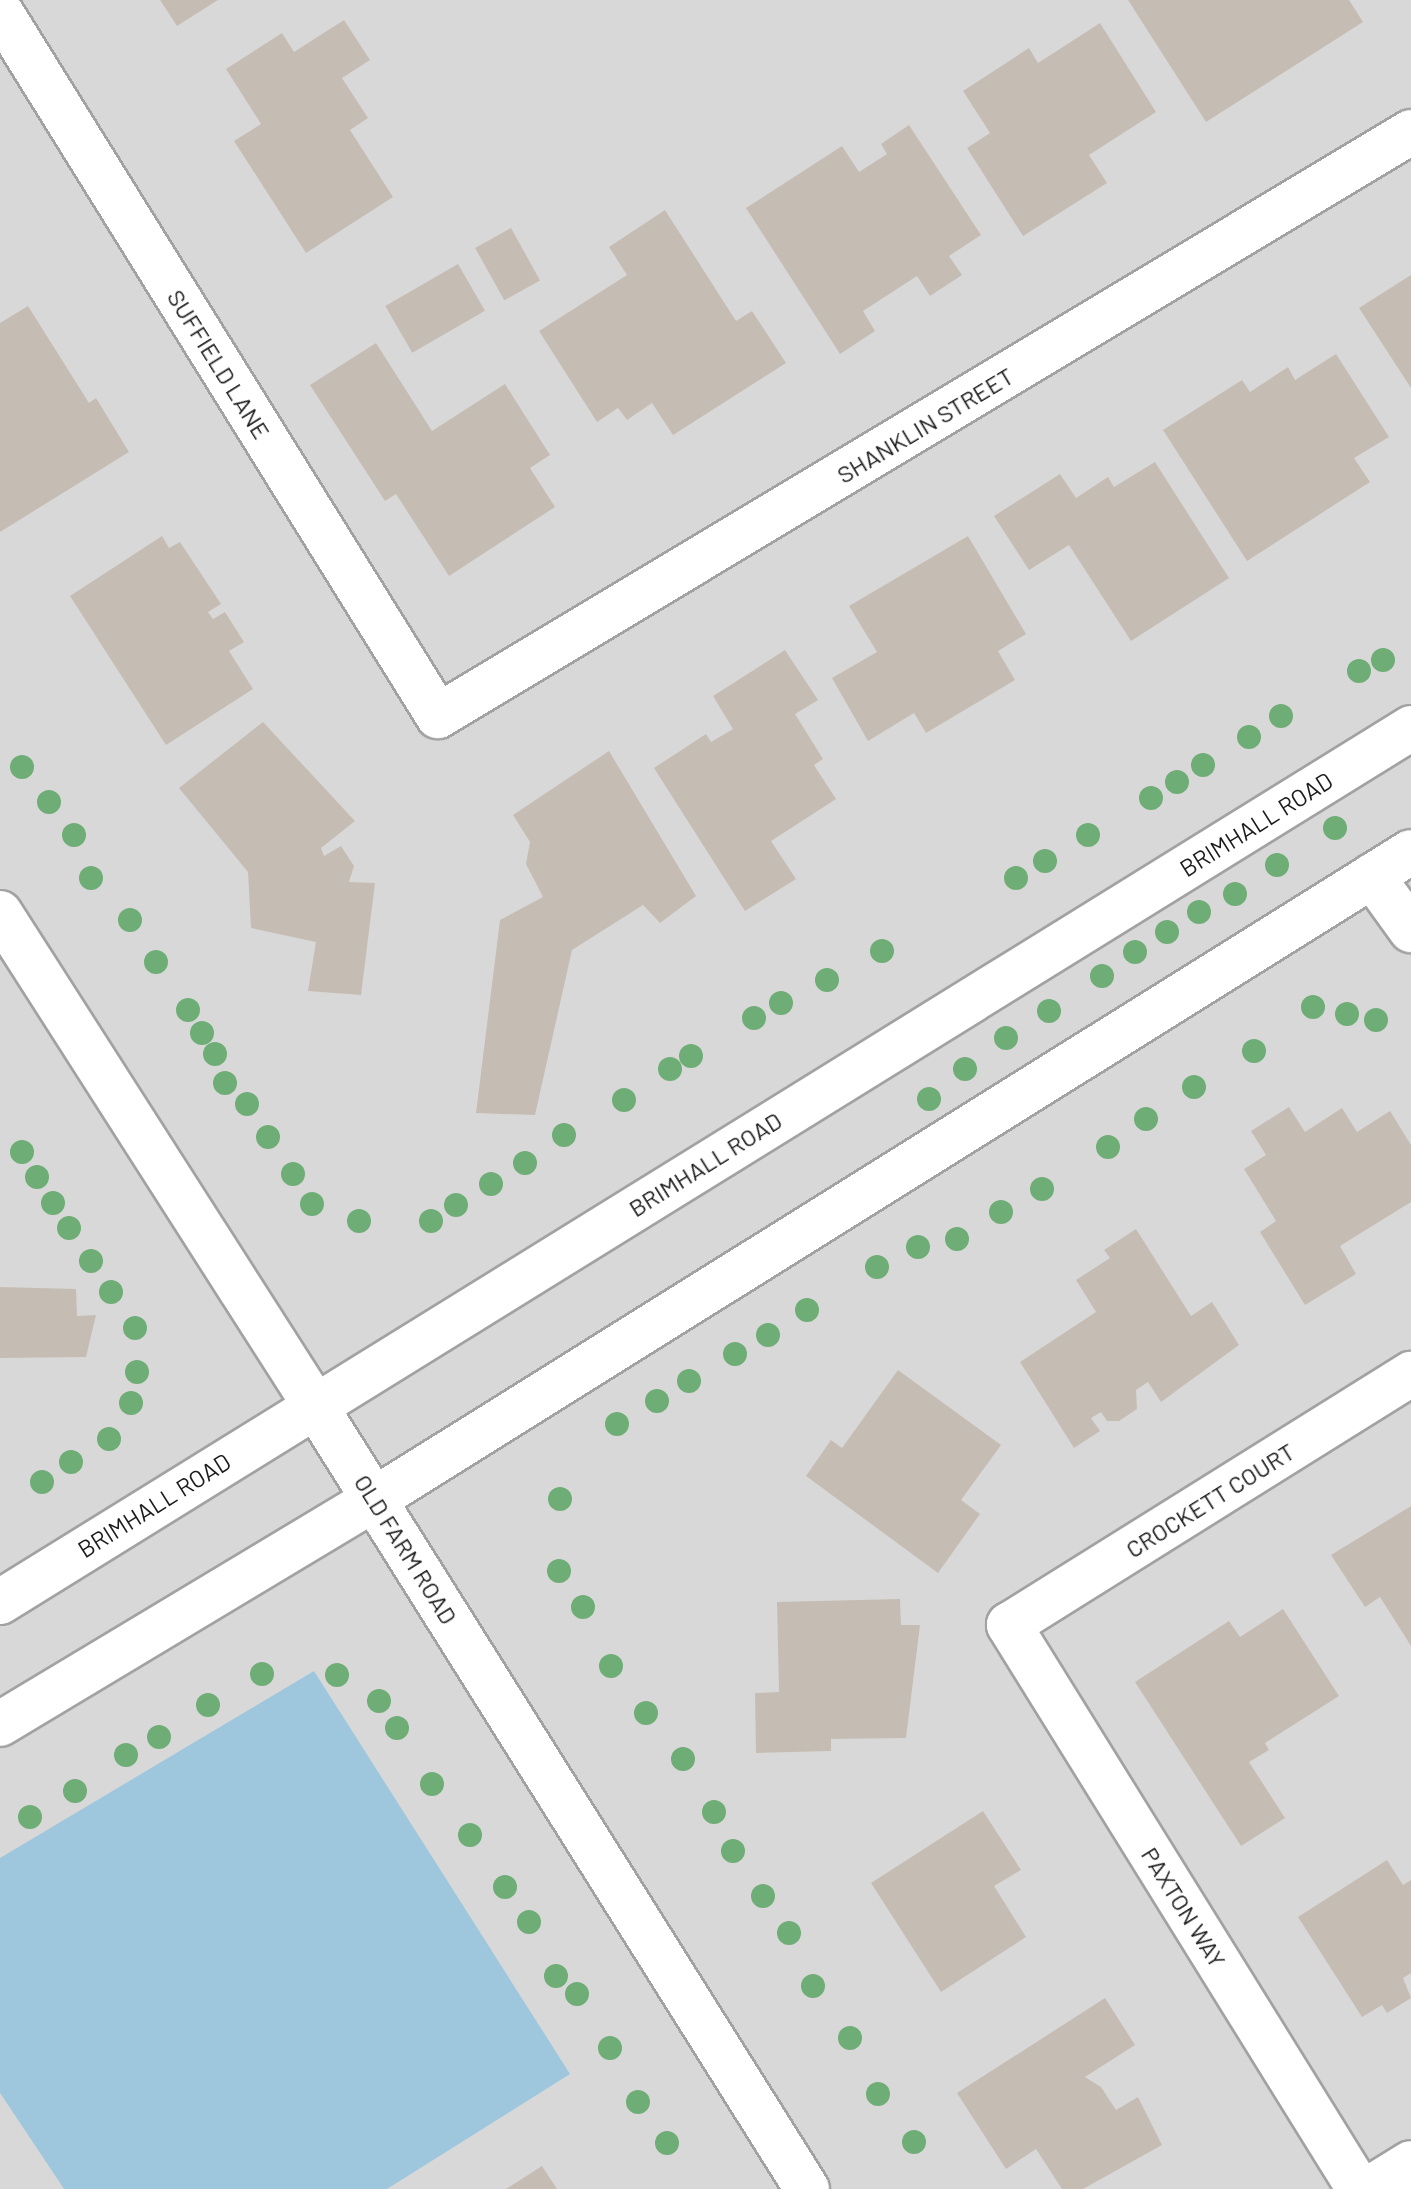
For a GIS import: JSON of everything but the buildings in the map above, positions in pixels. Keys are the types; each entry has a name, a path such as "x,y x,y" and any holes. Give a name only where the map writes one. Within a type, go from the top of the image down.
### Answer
{"street":[{"name":"SUFFIELD LANE","path":"0,11 438,716"},
{"name":"SHANKLIN STREET","path":"438,716 1411,132"},
{"name":"BRIMHALL ROAD","path":"0,1602 314,1404 1411,728"},
{"path":"0,1724 375,1499 1411,852"},
{"path":"1372,876 1411,930"},
{"name":"OLD FARM ROAD","path":"0,913 375,1499 807,2189"},
{"name":"CROCKETT COURT","path":"1009,1625 1411,1374"},
{"name":"PAXTON WAY","path":"1009,1625 1359,2189"},
{"path":"1369,2189 1411,2163"}],"shaded area":[{"path":"0,0 1411,0 1411,2189 0,2189"}],"water":[{"path":"314,1671 570,2074 387,2189 64,2189 0,2093 0,1858"}]}
